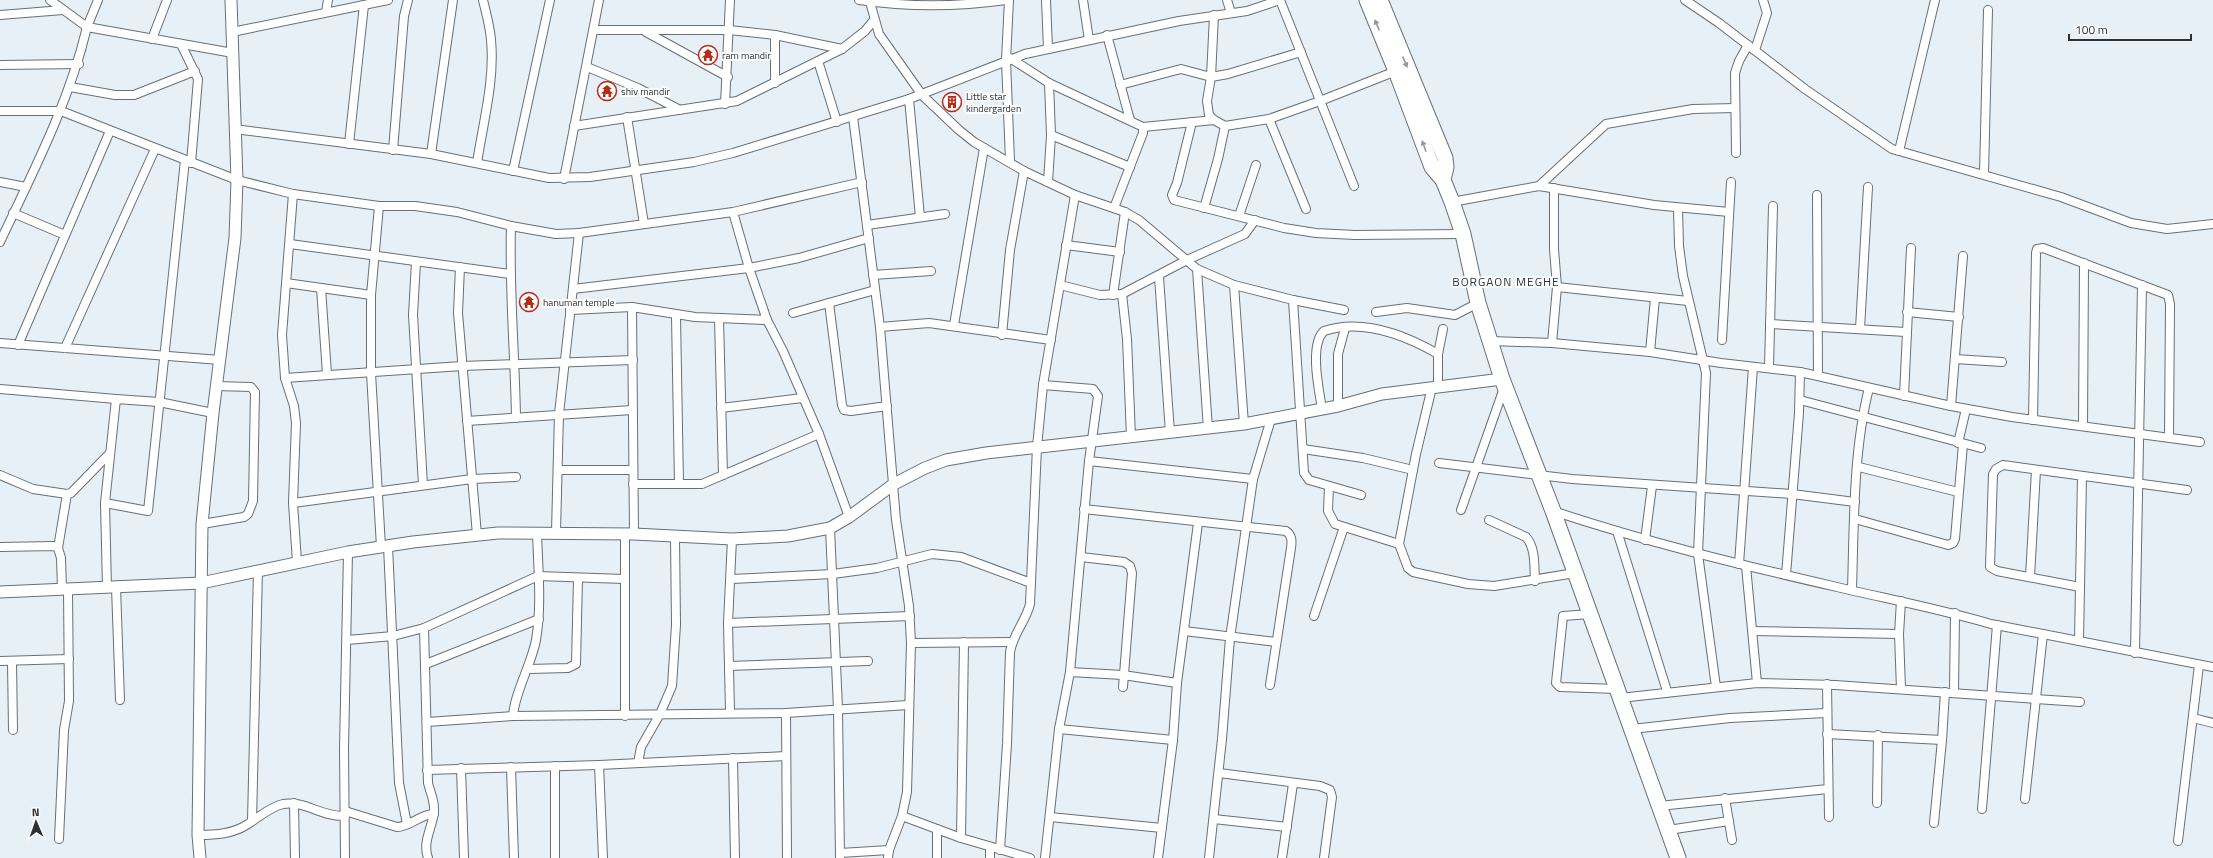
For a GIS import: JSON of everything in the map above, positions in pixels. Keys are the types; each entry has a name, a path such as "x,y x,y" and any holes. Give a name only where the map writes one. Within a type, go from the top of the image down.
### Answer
{"highway":[{"path":"1367,0 1396,70 1432,167 1443,180 1452,202 1463,234 1478,303 1504,382 1553,511 1678,858"},
{"path":"1380,0 1445,158 1446,167 1443,180"}],"street":[{"path":"50,0 87,27 233,53"},
{"path":"0,242 61,111 78,64 87,27 98,0"},
{"path":"152,38 167,0"},
{"path":"200,858 198,835 202,524 216,386 235,238 237,180 234,129 231,0"},
{"path":"326,12 328,0"},
{"path":"232,32 388,0"},
{"path":"393,150 404,16 408,0"},
{"path":"431,154 453,0"},
{"path":"477,163 489,90 491,62 491,41 483,0"},
{"path":"512,171 550,0"},
{"path":"564,179 595,30 599,0"},
{"path":"725,104 728,77 730,0"},
{"path":"858,0 899,5 1003,0 1008,59 1010,161"},
{"path":"1046,0 1048,49"},
{"path":"1083,0 1089,40"},
{"path":"1227,0 1231,13"},
{"path":"234,129 431,154 512,171 564,179 636,171 694,162 733,153 837,122 922,95 1008,59 1107,35 1214,14 1247,12 1280,0 1354,186"},
{"path":"1685,0 1805,89 1892,149 2061,197 2131,223 2167,229 2213,224"},
{"path":"1736,153 1735,73 1739,61 1751,48 1767,14 1763,0"},
{"path":"1898,151 1935,0"},
{"path":"870,2 874,20 887,48 922,95 959,130 984,148 1010,161 1024,171 1075,195 1125,212 1138,220 1197,269 1234,285 1293,300 1344,310"},
{"path":"349,144 364,4"},
{"path":"0,15 63,10"},
{"path":"1984,174 1988,10"},
{"path":"1214,14 1211,77 1207,100 1210,115 1214,120 1225,126 1269,119 1320,101 1396,70"},
{"path":"574,126 627,117 725,104 758,92 842,49 865,31 874,20"},
{"path":"595,30 729,30 775,35 842,49"},
{"path":"645,31 728,77"},
{"path":"775,35 775,83"},
{"path":"1107,35 1130,120"},
{"path":"105,503 148,511 188,161 199,84 195,70 181,44"},
{"path":"1120,85 1181,69 1211,77 1228,74 1301,52"},
{"path":"1008,59 1049,83 1143,127 1214,120"},
{"path":"818,61 837,122"},
{"path":"0,65 78,64"},
{"path":"587,67 638,88 680,110"},
{"path":"70,87 115,95 134,95 195,70"},
{"path":"1048,182 1051,135 1049,83"},
{"path":"909,99 920,217"},
{"path":"1539,186 1606,124 1693,108 1735,108"},
{"path":"0,111 61,111 237,180 293,194 379,206 415,206 457,212 511,226 556,234 579,233 733,212 862,182"},
{"path":"627,117 644,224"},
{"path":"830,528 838,709 840,856 889,854 902,816 907,792 908,705 911,643 910,616 896,520 880,327 853,117"},
{"path":"1269,119 1306,209"},
{"path":"1192,122 1172,198 1204,208 1316,233 1355,235 1463,234"},
{"path":"1204,208 1218,159 1225,126"},
{"path":"1114,208 1144,133 1143,127"},
{"path":"18,345 110,131"},
{"path":"1051,135 1130,167"},
{"path":"954,325 984,148"},
{"path":"65,348 155,149"},
{"path":"1239,216 1256,165"},
{"path":"1002,335 1010,250 1024,171"},
{"path":"0,182 26,187"},
{"path":"1722,340 1731,182"},
{"path":"1452,202 1539,186 1678,208 1729,212"},
{"path":"1860,329 1868,187"},
{"path":"1552,343 1557,287 1554,249 1554,188"},
{"path":"293,194 282,335 285,378 294,406 296,423 293,504 297,562"},
{"path":"1000,850 1012,642 1027,615 1031,583 1037,447 1043,385 1075,195"},
{"path":"1817,195 1818,375"},
{"path":"379,206 376,256 371,295 371,372 377,492 393,636 399,783 408,824"},
{"path":"1769,368 1773,206"},
{"path":"1678,208 1679,246 1688,301 1703,360 1707,388 1700,489 1698,554 1716,687"},
{"path":"733,212 749,268 767,320 783,351 802,398 819,434 849,517"},
{"path":"1113,295 1125,212"},
{"path":"13,213 65,235"},
{"path":"867,225 945,214"},
{"path":"1060,285 1100,294 1122,294 1159,277 1187,260 1245,234 1255,220"},
{"path":"511,226 510,274 515,363 516,418"},
{"path":"556,532 559,414 579,233"},
{"path":"572,289 749,268 799,258 869,238"},
{"path":"290,244 510,274"},
{"path":"1066,245 1120,252"},
{"path":"1904,396 1911,248"},
{"path":"2033,420 2037,249 2043,248 2164,293 2170,298 2169,437"},
{"path":"1951,406 1963,256"},
{"path":"416,262 413,314 415,369 423,485"},
{"path":"2083,426 2084,263"},
{"path":"460,268 458,312 477,535"},
{"path":"1197,269 1208,429"},
{"path":"874,275 931,271"},
{"path":"1159,277 1170,433"},
{"path":"286,283 371,295"},
{"path":"1234,285 1244,424"},
{"path":"2135,653 2140,484 2142,285"},
{"path":"1557,287 1688,301"},
{"path":"321,288 328,374"},
{"path":"793,313 875,290"},
{"path":"1122,294 1127,338 1131,437"},
{"path":"1650,352 1655,298"},
{"path":"1293,300 1300,414 1306,477 1329,486 1361,494"},
{"path":"829,303 842,406 844,410 851,411 887,406"},
{"path":"1376,312 1407,308 1455,315 1467,311 1478,303"},
{"path":"570,310 632,307 676,316 767,320"},
{"path":"625,716 624,579 630,533 633,484 632,307"},
{"path":"1907,312 1959,317"},
{"path":"676,316 679,484"},
{"path":"719,319 722,475"},
{"path":"880,327 929,323 954,325 1002,335 1051,340"},
{"path":"1770,324 1906,332"},
{"path":"1322,409 1316,368 1318,338 1324,331 1345,328 1376,329 1404,336 1438,354"},
{"path":"1338,406 1338,354 1345,328"},
{"path":"1443,329 1438,354 1435,386 1413,470 1399,544 1408,568 1413,572 1480,586 1494,586 1536,581 1575,573"},
{"path":"1491,341 1552,343 1650,352 1753,367 1800,372 1966,409 2033,420 2200,442"},
{"path":"0,343 220,360"},
{"path":"1955,359 2002,362"},
{"path":"285,378 515,363 633,360"},
{"path":"1753,367 1744,491 1743,565 1753,631 1757,683"},
{"path":"1786,575 1800,400 1800,372"},
{"path":"0,592 201,583 348,552 384,546 477,535 556,532 630,533 675,537 732,539 788,536 830,528 849,517 894,484 925,468 946,460 1092,440 1208,429 1244,424 1338,406 1382,394 1435,386 1504,382 1461,510"},
{"path":"1043,385 1096,390 1098,396 1084,509 1070,672 1059,729 1045,858"},
{"path":"202,524 244,517 248,514 253,501 255,392 251,387 216,386"},
{"path":"1852,590 1855,502 1862,417 1869,388"},
{"path":"0,389 160,402 213,413"},
{"path":"721,408 802,398"},
{"path":"116,399 105,503 120,700"},
{"path":"1800,400 1981,448"},
{"path":"1855,519 1948,545 1953,543 1955,539 1961,443 1966,409"},
{"path":"467,421 632,410"},
{"path":"1210,858 1219,773 1230,638 1253,479 1271,419"},
{"path":"633,484 702,484 819,434"},
{"path":"1304,449 1363,458 1413,470"},
{"path":"0,475 33,489 67,494 71,493 110,453"},
{"path":"1089,461 1253,479"},
{"path":"1439,463 1540,476 1652,486 1792,494 1855,502"},
{"path":"2080,587 1997,571 1990,567 1993,474 1996,468 2003,465 2187,490"},
{"path":"1858,467 1958,492"},
{"path":"558,470 633,470"},
{"path":"2030,577 2036,470"},
{"path":"2080,641 2082,476"},
{"path":"293,504 472,479 516,477"},
{"path":"1329,486 1328,511 1334,524 1399,544"},
{"path":"1645,540 1652,486"},
{"path":"59,839 64,730 70,702 65,589 61,558 58,548 67,494"},
{"path":"1084,509 1198,523 1286,531 1291,537 1270,685"},
{"path":"1553,511 1645,540 1743,565 1901,601 1997,625 2213,667"},
{"path":"1489,520 1526,537 1530,541 1536,581"},
{"path":"1158,858 1173,740 1177,683 1198,523"},
{"path":"1314,616 1344,527"},
{"path":"1617,531 1667,691"},
{"path":"513,716 515,701 529,669 539,618 537,532"},
{"path":"638,763 641,747 660,714 672,686 675,670 675,537"},
{"path":"730,712 728,623 732,539"},
{"path":"0,547 58,548"},
{"path":"345,858 348,552"},
{"path":"731,579 833,574 903,562 932,554 945,554 961,557 1031,583"},
{"path":"1081,557 1124,562 1130,566 1132,582 1123,686"},
{"path":"252,821 258,570"},
{"path":"347,640 393,636 424,628 538,576 624,579"},
{"path":"529,669 568,668 576,664 578,578"},
{"path":"1901,601 1899,634 1901,689"},
{"path":"1590,614 1563,616 1556,683 1560,687 1619,693 1667,691 1757,683 1827,684 2080,702"},
{"path":"1954,692 1955,614"},
{"path":"728,623 910,616"},
{"path":"426,664 539,618"},
{"path":"1982,809 1997,625"},
{"path":"424,628 426,664 427,770 428,783 434,804 434,814 426,842 428,858"},
{"path":"1184,631 1230,638 1276,642"},
{"path":"1753,631 1899,634"},
{"path":"2025,798 2043,634"},
{"path":"961,838 964,642"},
{"path":"911,643 1012,642"},
{"path":"0,661 69,659"},
{"path":"12,661 13,730"},
{"path":"729,666 868,661"},
{"path":"2178,842 2199,665"},
{"path":"1070,672 1123,675 1177,683"},
{"path":"1827,684 1826,713 1829,818"},
{"path":"1934,823 1945,692"},
{"path":"427,722 513,716 625,716 730,712 786,713 908,705"},
{"path":"786,713 787,858"},
{"path":"1632,729 1730,718 1826,713"},
{"path":"2193,718 2213,723"},
{"path":"1059,729 1173,740"},
{"path":"1827,734 1878,735 1942,740"},
{"path":"1877,803 1878,735"},
{"path":"427,770 599,765 786,756"},
{"path":"733,758 734,858"},
{"path":"599,765 603,858"},
{"path":"555,766 555,858"},
{"path":"511,767 514,858"},
{"path":"461,768 464,858"},
{"path":"1219,773 1326,788 1332,793 1324,858"},
{"path":"1282,858 1293,784"},
{"path":"1659,806 1725,798 1828,790"},
{"path":"1725,798 1732,840"},
{"path":"198,835 228,833 252,821 272,808 294,803 330,816 345,814 392,827 402,827 424,815 434,814"},
{"path":"294,803 295,858"},
{"path":"902,816 961,838 1030,858"},
{"path":"1050,817 1162,828"},
{"path":"1214,819 1287,827"},
{"path":"1668,830 1729,821"},
{"path":"937,830 937,858"},
{"path":"990,847 990,858"}],"place":[{"name":"ram mandir","path":"708,55"},
{"name":"shiv mandir","path":"607,91"},
{"name":"Little star kindergarden","path":"952,102"},
{"name":"hanuman temple","path":"529,302"}],"district":[{"name":"BORGAON MEGHE","path":"1506,281"}]}
